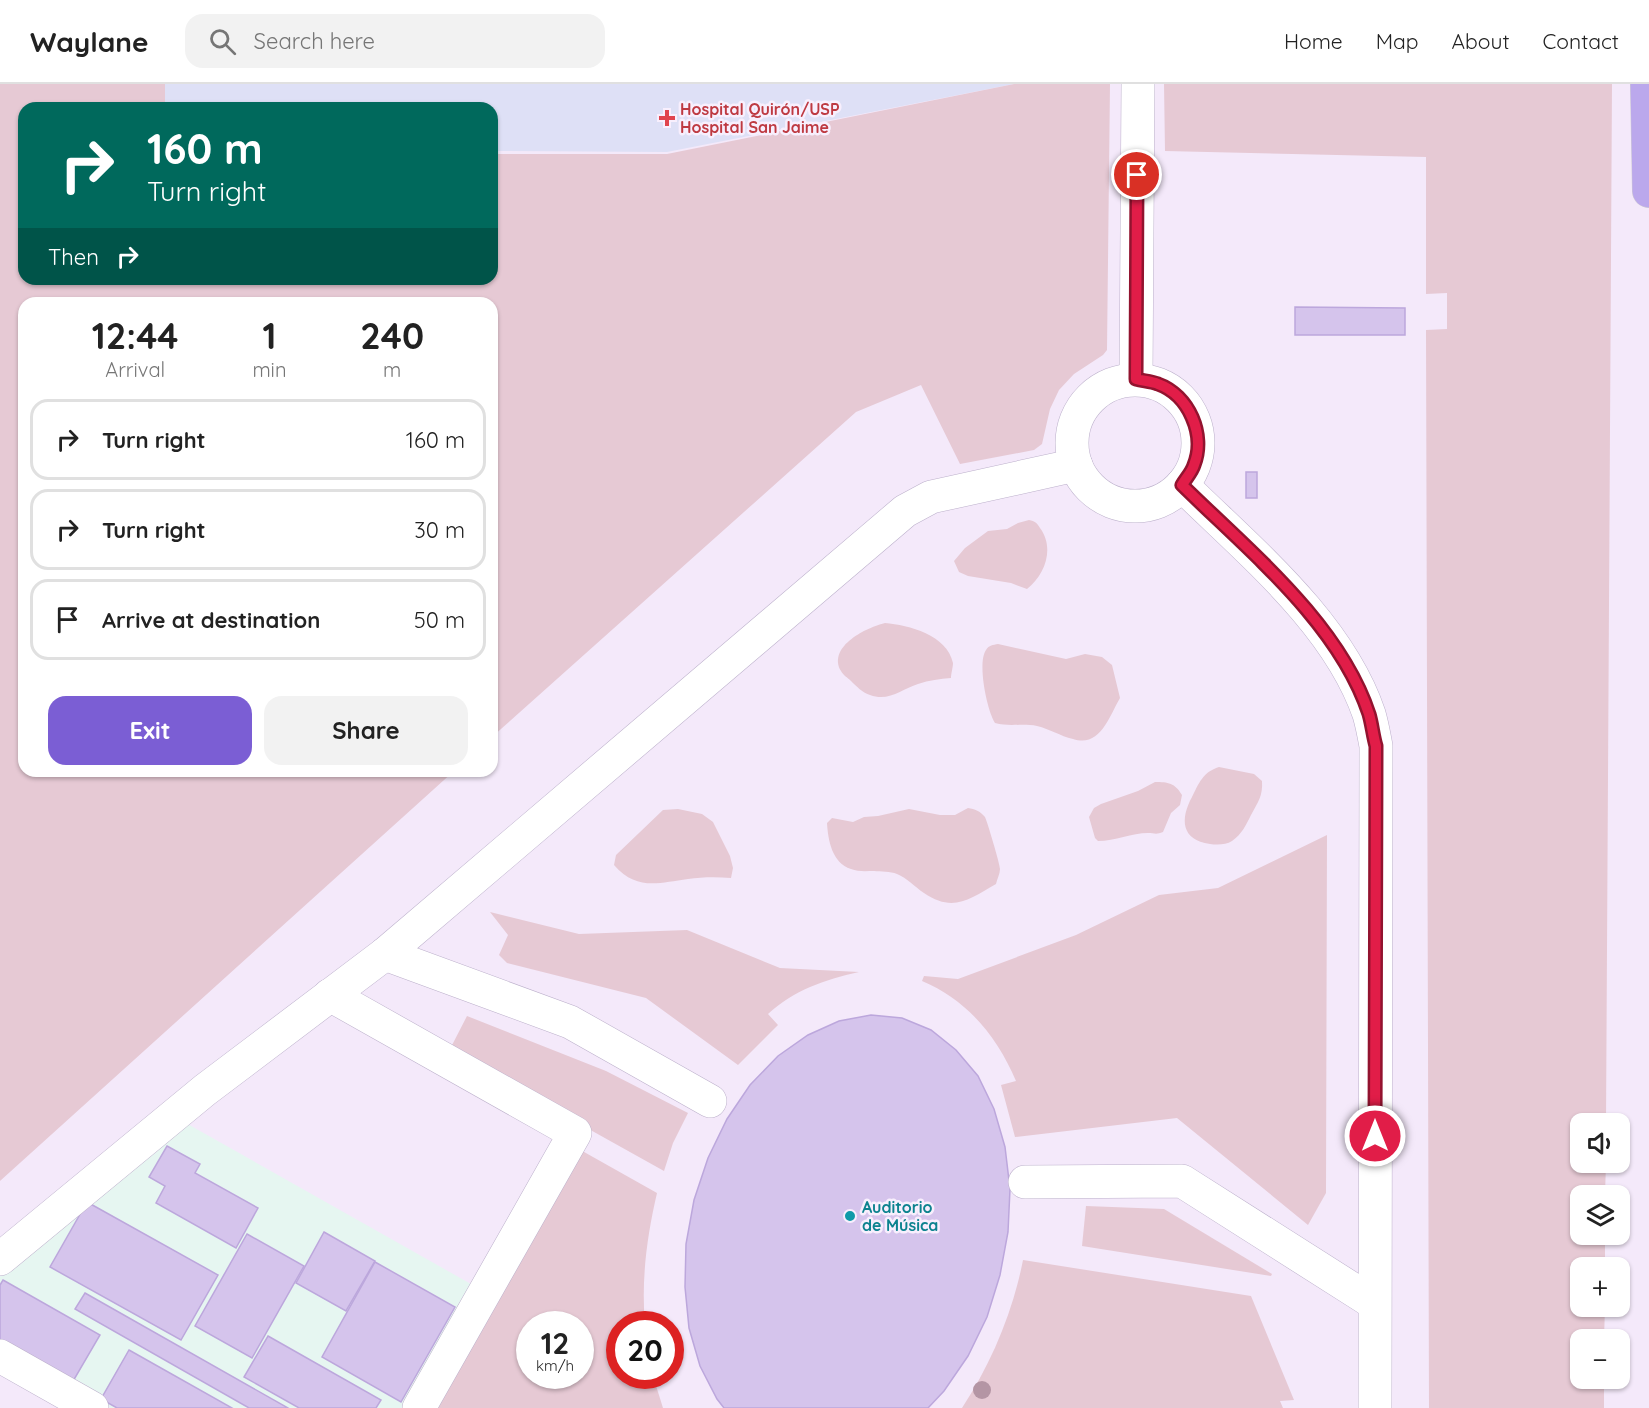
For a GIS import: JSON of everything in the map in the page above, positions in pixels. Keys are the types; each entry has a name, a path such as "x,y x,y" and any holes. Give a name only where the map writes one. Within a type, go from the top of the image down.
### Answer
{"highway":[{"path":"1647,84 1649,191"}],"lane":[{"path":"1136,379 1138,84"},
{"path":"1136,379 1160,384 1179,398 1193,417 1198,441 1195,464 1182,485 1166,499 1145,505 1123,505 1103,498 1086,484 1076,465 1072,445 1074,425 1083,407 1098,392 1116,383 1136,379"},
{"path":"0,1258 205,1090 385,954 905,511 931,497 1076,465"},
{"path":"1182,485 1272,572 1318,625 1339,654 1357,686 1369,715 1376,746 1375,1408"},
{"path":"385,954 570,1022 710,1101"},
{"path":"330,995 575,1133 419,1408"},
{"path":"1025,1182 1182,1181 1374,1303"},
{"path":"0,1356 92,1408"}],"shaded area":[{"path":"0,84 165,84 165,102 18,102 18,285 498,285 498,154 667,154 1014,84 1110,84 1107,350 1074,374 1059,390 1050,409 1042,444 1034,450 960,464 921,385 856,412 498,732 498,297 18,297 18,777 447,777 0,1181"},
{"name":"Hospital Quirón/USP Hospital San Jaime","path":"68,84 1014,84 667,152 498,151 498,102 76,102"},
{"path":"1164,84 1612,84 1606,1113 1570,1113 1570,1173 1606,1173 1605,1185 1570,1185 1570,1245 1605,1245 1605,1257 1570,1257 1570,1317 1605,1317 1604,1329 1570,1329 1570,1389 1604,1389 1604,1408 1429,1408 1426,330 1447,329 1447,293 1426,294 1426,157 1165,151"},
{"path":"1029,520 1037,524 1044,536 1047,552 1043,569 1027,589 1011,583 968,576 959,572 954,561 965,548 988,531 1007,529"},
{"path":"885,623 905,626 926,633 943,645 953,663 951,678 922,683 883,697 870,695 860,689 841,671 838,662 840,654 851,639"},
{"path":"998,644 1066,659 1085,654 1102,657 1112,665 1120,698 1097,735 1082,741 1037,726 995,723 986,698 982,665 987,648"},
{"path":"1219,767 1254,774 1262,781 1262,786 1258,802 1241,832 1230,842 1216,845 1193,838 1188,833 1185,820 1188,805 1199,783 1205,775"},
{"path":"1155,782 1171,784 1182,795 1180,805 1171,813 1163,832 1142,833 1104,841 1098,841 1095,838 1089,817 1094,808"},
{"path":"968,808 985,817 1000,871 996,884 961,902 944,902 934,899 894,873 851,869 839,862 828,837 827,823 832,818 853,822 864,817 909,809 940,815 955,815"},
{"path":"678,809 702,814 713,822 730,856 733,868 731,878 715,877 648,883 631,879 614,865 616,855 663,810"},
{"path":"1327,835 1326,1193 1308,1225 1177,1118 1015,1137 1001,1085 1016,1081 1000,1049 967,1009 953,998 922,981 924,976 958,979 1076,935 1159,895 1218,888"},
{"path":"490,912 579,934 687,930 780,968 859,972 810,987 788,998 768,1014 778,1025 738,1065 646,998 507,963 499,955 508,935"},
{"path":"467,1016 606,1071 688,1113 673,1143 664,1171 449,1051"},
{"path":"177,1118 478,1288 411,1408 111,1408 0,1345 0,1274"},
{"path":"577,1148 657,1193 646,1258 645,1311 606,1311 606,1389 657,1389 663,1408 431,1408"},
{"path":"1086,1206 1164,1209 1272,1274 1271,1276 1082,1246"},
{"path":"1023,1260 1251,1296 1294,1400 1280,1401 1283,1408 962,1408 1000,1337"}],"building":[{"path":"1295,307 1405,308 1405,335 1295,335"},
{"path":"1246,472 1257,472 1257,498 1246,498"},
{"name":"Auditorio de Música","path":"871,1015 902,1018 931,1030 956,1050 978,1076 994,1109 1005,1147 1010,1189 1008,1232 1000,1275 987,1317 968,1356 944,1391 928,1408 724,1408 700,1366 689,1328 685,1287 686,1244 694,1200 708,1158 727,1119 750,1085 778,1056 808,1035 839,1021"},
{"path":"167,1146 200,1164 195,1173 258,1208 236,1248 156,1203 165,1186 149,1177"},
{"path":"87,1202 218,1275 181,1340 50,1267"},
{"path":"324,1232 375,1261 346,1311 296,1283"},
{"path":"247,1234 304,1266 252,1358 195,1326"},
{"path":"375,1262 455,1307 401,1402 322,1357"},
{"path":"3,1280 100,1335 72,1383 0,1342 0,1285"},
{"path":"85,1293 288,1408 249,1408 75,1309"},
{"path":"268,1336 381,1400 376,1408 299,1408 244,1377"},
{"path":"129,1350 232,1408 117,1408 101,1399"}],"place":[{"name":"Hospital Quirón/USP Hospital San Jaime","path":"667,118"},
{"name":"Auditorio de Música","path":"850,1216"}],"route":[{"path":"1137,175 1136,379 1160,384 1179,398 1193,417 1198,441 1195,464 1182,485 1272,572 1318,625 1339,654 1357,686 1369,715 1376,746 1375,1136"}]}
